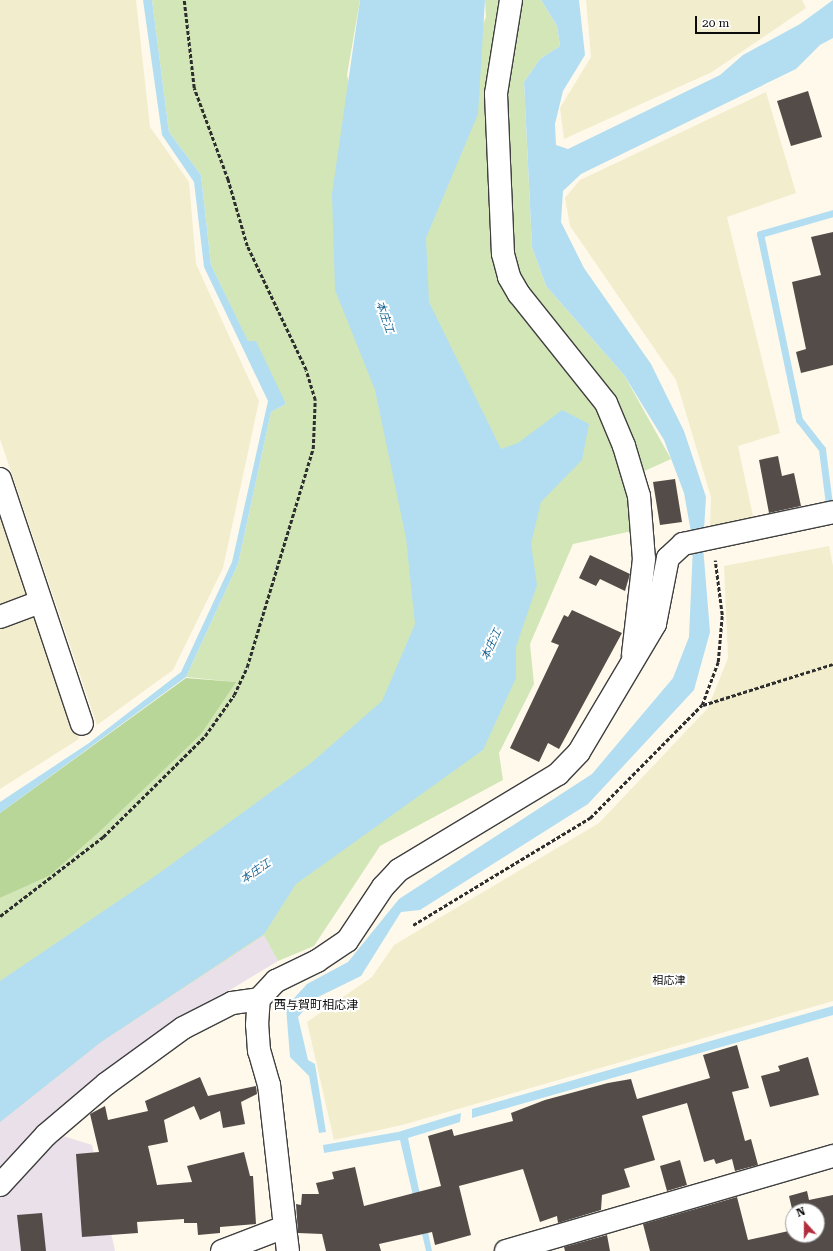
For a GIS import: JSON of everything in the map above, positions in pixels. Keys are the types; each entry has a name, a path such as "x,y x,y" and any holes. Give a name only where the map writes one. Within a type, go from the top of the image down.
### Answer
{"street":[{"path":"511,0 496,94 503,254 509,277 519,294 606,403 624,446 639,496 644,558 633,657"},
{"path":"0,480 82,724"},
{"path":"288,1251 269,1085 260,1052 256,1025 259,999 276,981 316,961 347,941 383,887 399,870 558,774 579,752 633,657 655,624 668,558 683,544 833,512"},
{"path":"0,617 40,602"},
{"path":"0,1185 46,1135 106,1084 176,1033 232,1003 259,999"},
{"path":"506,1251 833,1156"},
{"path":"222,1251 285,1227"}],"path":[{"path":"0,916 103,837 205,736 234,695 247,667 313,449 316,424 311,385 247,246 228,180 194,88 184,0"},
{"path":"413,925 590,818 702,705 718,662 722,615 712,537"},
{"path":"702,705 833,664"}],"shaded area":[{"path":"0,0 136,0 150,127 189,182 196,264 259,401 223,568 173,670 97,725 0,439"},
{"path":"586,0 802,0 806,8 712,72 564,139 560,108 591,57"},
{"path":"766,92 796,193 727,217 780,433 738,446 754,521 710,529 711,497 676,380 570,226 565,198 580,180"},
{"path":"0,498 32,595 0,607"},
{"path":"829,546 833,566 833,1001 402,1125 334,1140 307,1022 372,977 394,945 599,823 708,708 728,658 724,566"},
{"path":"37,611 79,739 0,789 0,625"},
{"path":"264,934 278,961 182,1019 44,1130 92,1145 115,1251 0,1251 0,981"}],"green space":[{"path":"152,0 360,0 347,75 447,542 425,685 0,994 0,898 49,876 235,682 186,677 238,564 271,412 286,404 248,342 211,265 201,175 169,132"},
{"path":"485,0 541,0 557,26 560,46 540,59 524,82 532,247 546,286 624,375 671,459 627,479 632,531 573,544 530,644 534,684 499,753 503,780 380,846 314,946 278,961 264,935 101,1042 0,1122 0,1063 483,750 509,475 408,303 407,205 486,17"},
{"path":"186,678 236,682 201,734 99,832 49,876 0,898 0,813"}],"water":[{"path":"143,0 152,0 169,132 201,175 211,265 248,341 256,341 286,404 271,412 238,564 186,677 0,813 0,802 89,743 181,672 232,562 268,401 204,267 194,182 162,135"},
{"name":"本庄江","path":"360,0 485,0 478,114 426,238 429,302 501,449 518,443 562,410 589,424 582,460 541,502 531,544 537,585 516,647 516,678 483,750 296,884 264,934 101,1042 0,1122 0,981 151,879 311,763 382,701 415,624 406,538 375,390 335,290 332,194"},
{"path":"541,0 579,0 585,55 563,91 555,124 556,145 568,149 720,75 743,55 800,24 833,0 833,38 820,45 796,69 581,174 563,191 561,222 584,268 651,364 684,431 706,497 704,530 691,532 684,493 664,440 624,375 546,286 532,247 524,82 540,59 560,46 557,26"},
{"path":"693,546 703,546 710,632 694,690 588,804 420,910 401,912 361,976 314,999 298,1017 308,1060 315,1064 326,1132 319,1133 309,1076 290,1057 286,1007 307,984 348,962 399,899 592,774 673,678 689,637"},
{"path":"833,1006 833,1015 472,1118 472,1109"},
{"path":"461,1113 460,1122 408,1138 432,1251 426,1251 400,1140 324,1153 323,1145 398,1132"}],"building":[{"path":"808,91 822,137 791,146 777,101"},
{"path":"833,232 833,365 801,373 796,352 806,349 792,282 821,275 811,237"},
{"path":"778,456 782,476 794,473 801,506 769,513 759,460"},
{"path":"675,479 682,522 660,525 653,482"},
{"path":"590,555 630,574 625,591 600,579 596,586 579,578"},
{"path":"572,610 622,633 559,749 548,743 539,762 510,748 559,645 551,642 564,615 568,617"},
{"path":"737,1045 749,1088 732,1092 745,1141 751,1139 758,1165 735,1171 732,1159 716,1164 714,1159 704,1162 687,1103 642,1116 655,1160 624,1169 630,1187 602,1195 601,1210 558,1223 557,1216 540,1222 523,1169 459,1186 471,1235 435,1245 432,1232 379,1244 381,1251 326,1251 322,1234 298,1233 296,1204 301,1205 302,1194 319,1194 316,1183 334,1179 332,1172 355,1167 364,1206 441,1186 428,1136 452,1129 454,1136 513,1121 511,1113 545,1100 608,1083 631,1079 637,1099 710,1078 703,1055"},
{"path":"808,1057 819,1095 770,1107 761,1076 780,1071 778,1066"},
{"path":"200,1077 208,1096 256,1086 257,1094 241,1102 245,1124 223,1128 220,1111 200,1120 194,1106 164,1120 168,1142 148,1146 157,1185 192,1182 187,1166 244,1152 250,1176 253,1176 256,1224 220,1227 220,1233 198,1235 197,1223 184,1223 184,1219 137,1222 138,1233 82,1237 76,1154 99,1152 90,1114 105,1106 108,1120 148,1111 145,1101"},
{"path":"680,1160 687,1185 667,1191 660,1166"},
{"path":"807,1191 809,1200 833,1195 833,1251 650,1251 643,1224 737,1197 748,1240 785,1232 785,1243 825,1243 825,1203 791,1203 789,1196"},
{"path":"42,1213 46,1251 21,1251 17,1215"},
{"path":"607,1235 610,1251 565,1251 564,1247"}],"waterway":[{"path":"829,504 822,449 799,420 760,234 833,213"}],"district":[{"name":"相応津","path":"669,981"},
{"name":"西与賀町相応津","path":"316,1006"}]}
